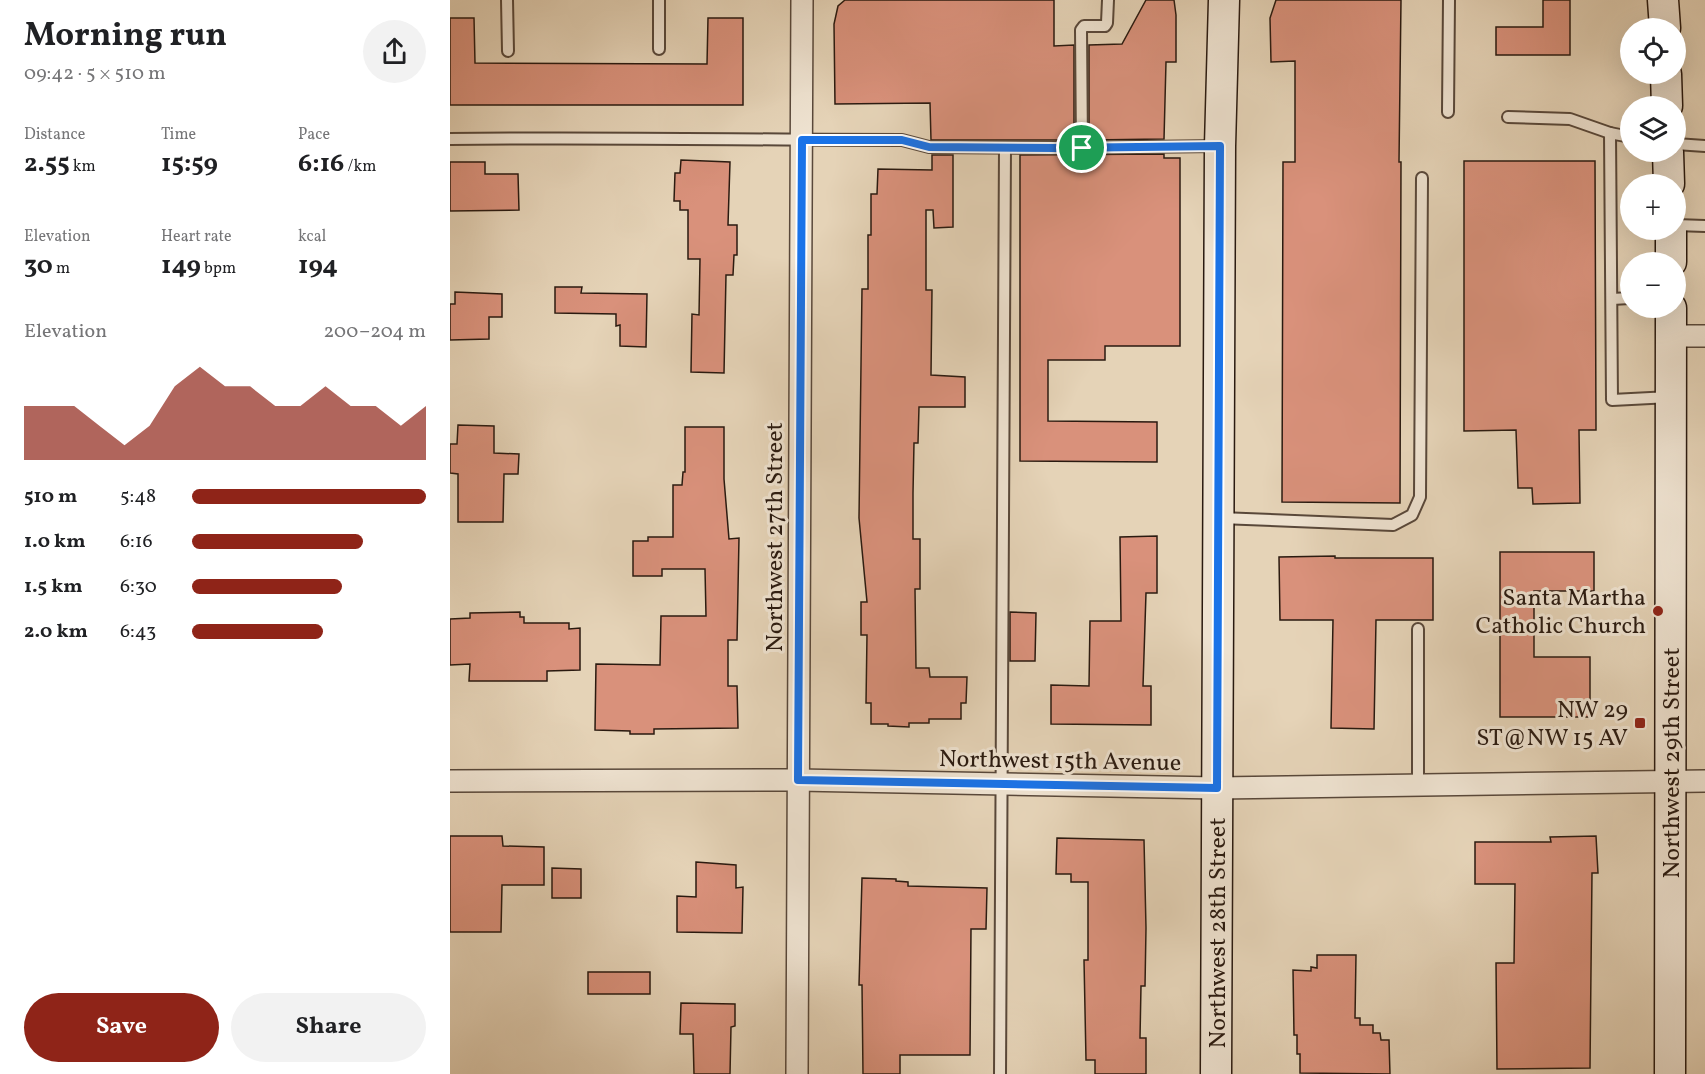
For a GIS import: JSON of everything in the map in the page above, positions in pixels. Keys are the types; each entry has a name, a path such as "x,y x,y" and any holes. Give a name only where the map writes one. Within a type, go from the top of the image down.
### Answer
{"street":[{"name":"Northwest 27th Street","path":"797,1074 802,0"},
{"name":"Northwest 28th Street","path":"1216,1074 1220,146 1224,0"},
{"path":"1664,0 1665,18"},
{"path":"1672,322 1705,336"},
{"name":"Northwest 29th Street","path":"1670,1074 1672,322"},
{"name":"Northwest 15th Avenue","path":"450,781 798,780 1217,788 1705,781"}],"lane":[{"path":"507,0 508,51"},
{"path":"659,0 659,49"},
{"path":"1082,148 1081,30 1084,26 1105,26 1108,0"},
{"path":"1448,112 1449,0"},
{"path":"1508,117 1570,119 1620,136"},
{"path":"1610,134 1612,400 1671,397"},
{"path":"450,139 902,140 929,147 1005,148 1220,146"},
{"path":"1686,145 1705,146"},
{"path":"1000,1074 1005,148"},
{"path":"1218,518 1393,525 1412,515 1420,497 1422,178"},
{"path":"1686,225 1705,226"},
{"path":"1612,300 1620,299"},
{"path":"1418,629 1418,785"}],"building":[{"path":"845,0 1054,0 1054,46 1074,45 1074,140 931,140 930,103 835,104 834,24 838,6"},
{"path":"1146,0 1174,0 1176,15 1176,62 1166,62 1164,139 1089,140 1089,45 1122,44"},
{"path":"1276,0 1401,0 1400,503 1282,502 1283,162 1295,162 1295,61 1271,62 1270,18"},
{"path":"1543,0 1570,0 1570,55 1496,55 1496,27 1543,27"},
{"path":"450,18 474,18 475,63 707,64 708,18 743,18 743,105 450,105"},
{"path":"1164,154 1164,158 1180,158 1180,346 1105,346 1105,360 1048,360 1048,421 1157,422 1157,462 1020,461 1020,155"},
{"path":"932,155 953,155 953,227 934,228 933,210 926,210 926,290 932,290 931,375 965,377 965,407 919,407 918,443 914,443 913,493 913,539 920,539 920,589 915,589 916,668 929,668 930,677 967,677 966,703 961,703 961,719 929,719 929,723 909,723 909,727 888,726 888,724 871,724 871,703 866,703 867,635 861,635 861,602 867,602 859,518 862,289 868,289 871,194 877,194 878,169 932,170"},
{"path":"681,160 730,162 728,225 737,225 737,255 734,255 733,275 726,275 724,373 691,372 692,314 699,315 700,259 688,259 688,210 680,210 680,201 674,201 675,173 680,173"},
{"path":"1464,161 1595,161 1596,430 1579,430 1580,503 1533,504 1532,488 1518,488 1516,430 1464,431"},
{"path":"450,162 485,162 485,174 518,174 519,210 450,211"},
{"path":"555,287 582,287 581,293 647,294 646,347 620,346 620,325 616,326 616,314 555,313"},
{"path":"455,292 502,294 502,317 489,317 489,339 450,340 450,304 455,304"},
{"path":"458,425 494,426 494,453 519,454 518,474 504,474 503,522 458,522 458,474 450,473 450,444 457,444"},
{"path":"685,427 724,427 724,479 729,539 739,538 737,640 728,640 728,686 737,686 738,728 654,729 654,734 595,730 596,664 660,665 661,616 706,616 705,569 662,569 662,576 633,576 633,541 648,541 648,537 673,537 673,485 682,485 683,472 685,472"},
{"path":"1157,536 1157,593 1146,593 1143,686 1151,686 1151,725 1051,724 1051,685 1089,686 1090,621 1121,621 1120,537"},
{"path":"1500,552 1594,552 1594,591 1534,591 1534,657 1590,657 1590,717 1500,717"},
{"path":"1335,556 1335,558 1433,558 1433,620 1376,620 1374,729 1331,728 1333,620 1280,620 1279,557"},
{"path":"520,612 520,617 524,617 524,623 569,623 569,629 580,628 580,670 547,671 547,681 469,681 470,664 450,665 450,619 470,618 470,613"},
{"path":"1010,612 1036,613 1035,661 1010,661"},
{"path":"450,836 502,836 503,846 544,847 544,885 502,885 501,932 450,932"},
{"path":"1596,836 1598,873 1592,873 1590,1068 1497,1069 1496,963 1514,963 1515,884 1475,884 1475,842 1551,842 1550,837"},
{"path":"1057,838 1144,840 1145,986 1141,986 1140,1038 1146,1038 1146,1074 1095,1074 1095,1060 1086,1060 1084,960 1088,960 1088,882 1071,882 1071,874 1056,874"},
{"path":"696,862 736,865 736,888 743,887 742,933 677,932 677,896 696,897"},
{"path":"552,868 581,869 581,898 552,898"},
{"path":"862,878 896,879 896,881 908,882 908,886 987,888 986,929 971,929 970,1055 900,1055 900,1074 863,1074 862,985 859,985"},
{"path":"1317,955 1356,955 1355,1018 1360,1018 1360,1025 1373,1025 1373,1033 1380,1033 1381,1040 1389,1040 1390,1074 1300,1073 1297,1035 1294,1035 1293,970 1311,971 1311,967 1317,968"},
{"path":"588,972 650,972 650,994 588,994"},
{"path":"681,1003 735,1004 735,1026 731,1027 730,1074 694,1074 693,1034 680,1034"}],"place":[{"name":"Santa Martha Catholic Church","path":"1658,611"},
{"name":"NW 29 ST@NW 15 AV","path":"1640,723"}],"route":[{"path":"802,140 902,140 929,147 1082,148 1220,146 1217,788 798,780 802,140"}]}
